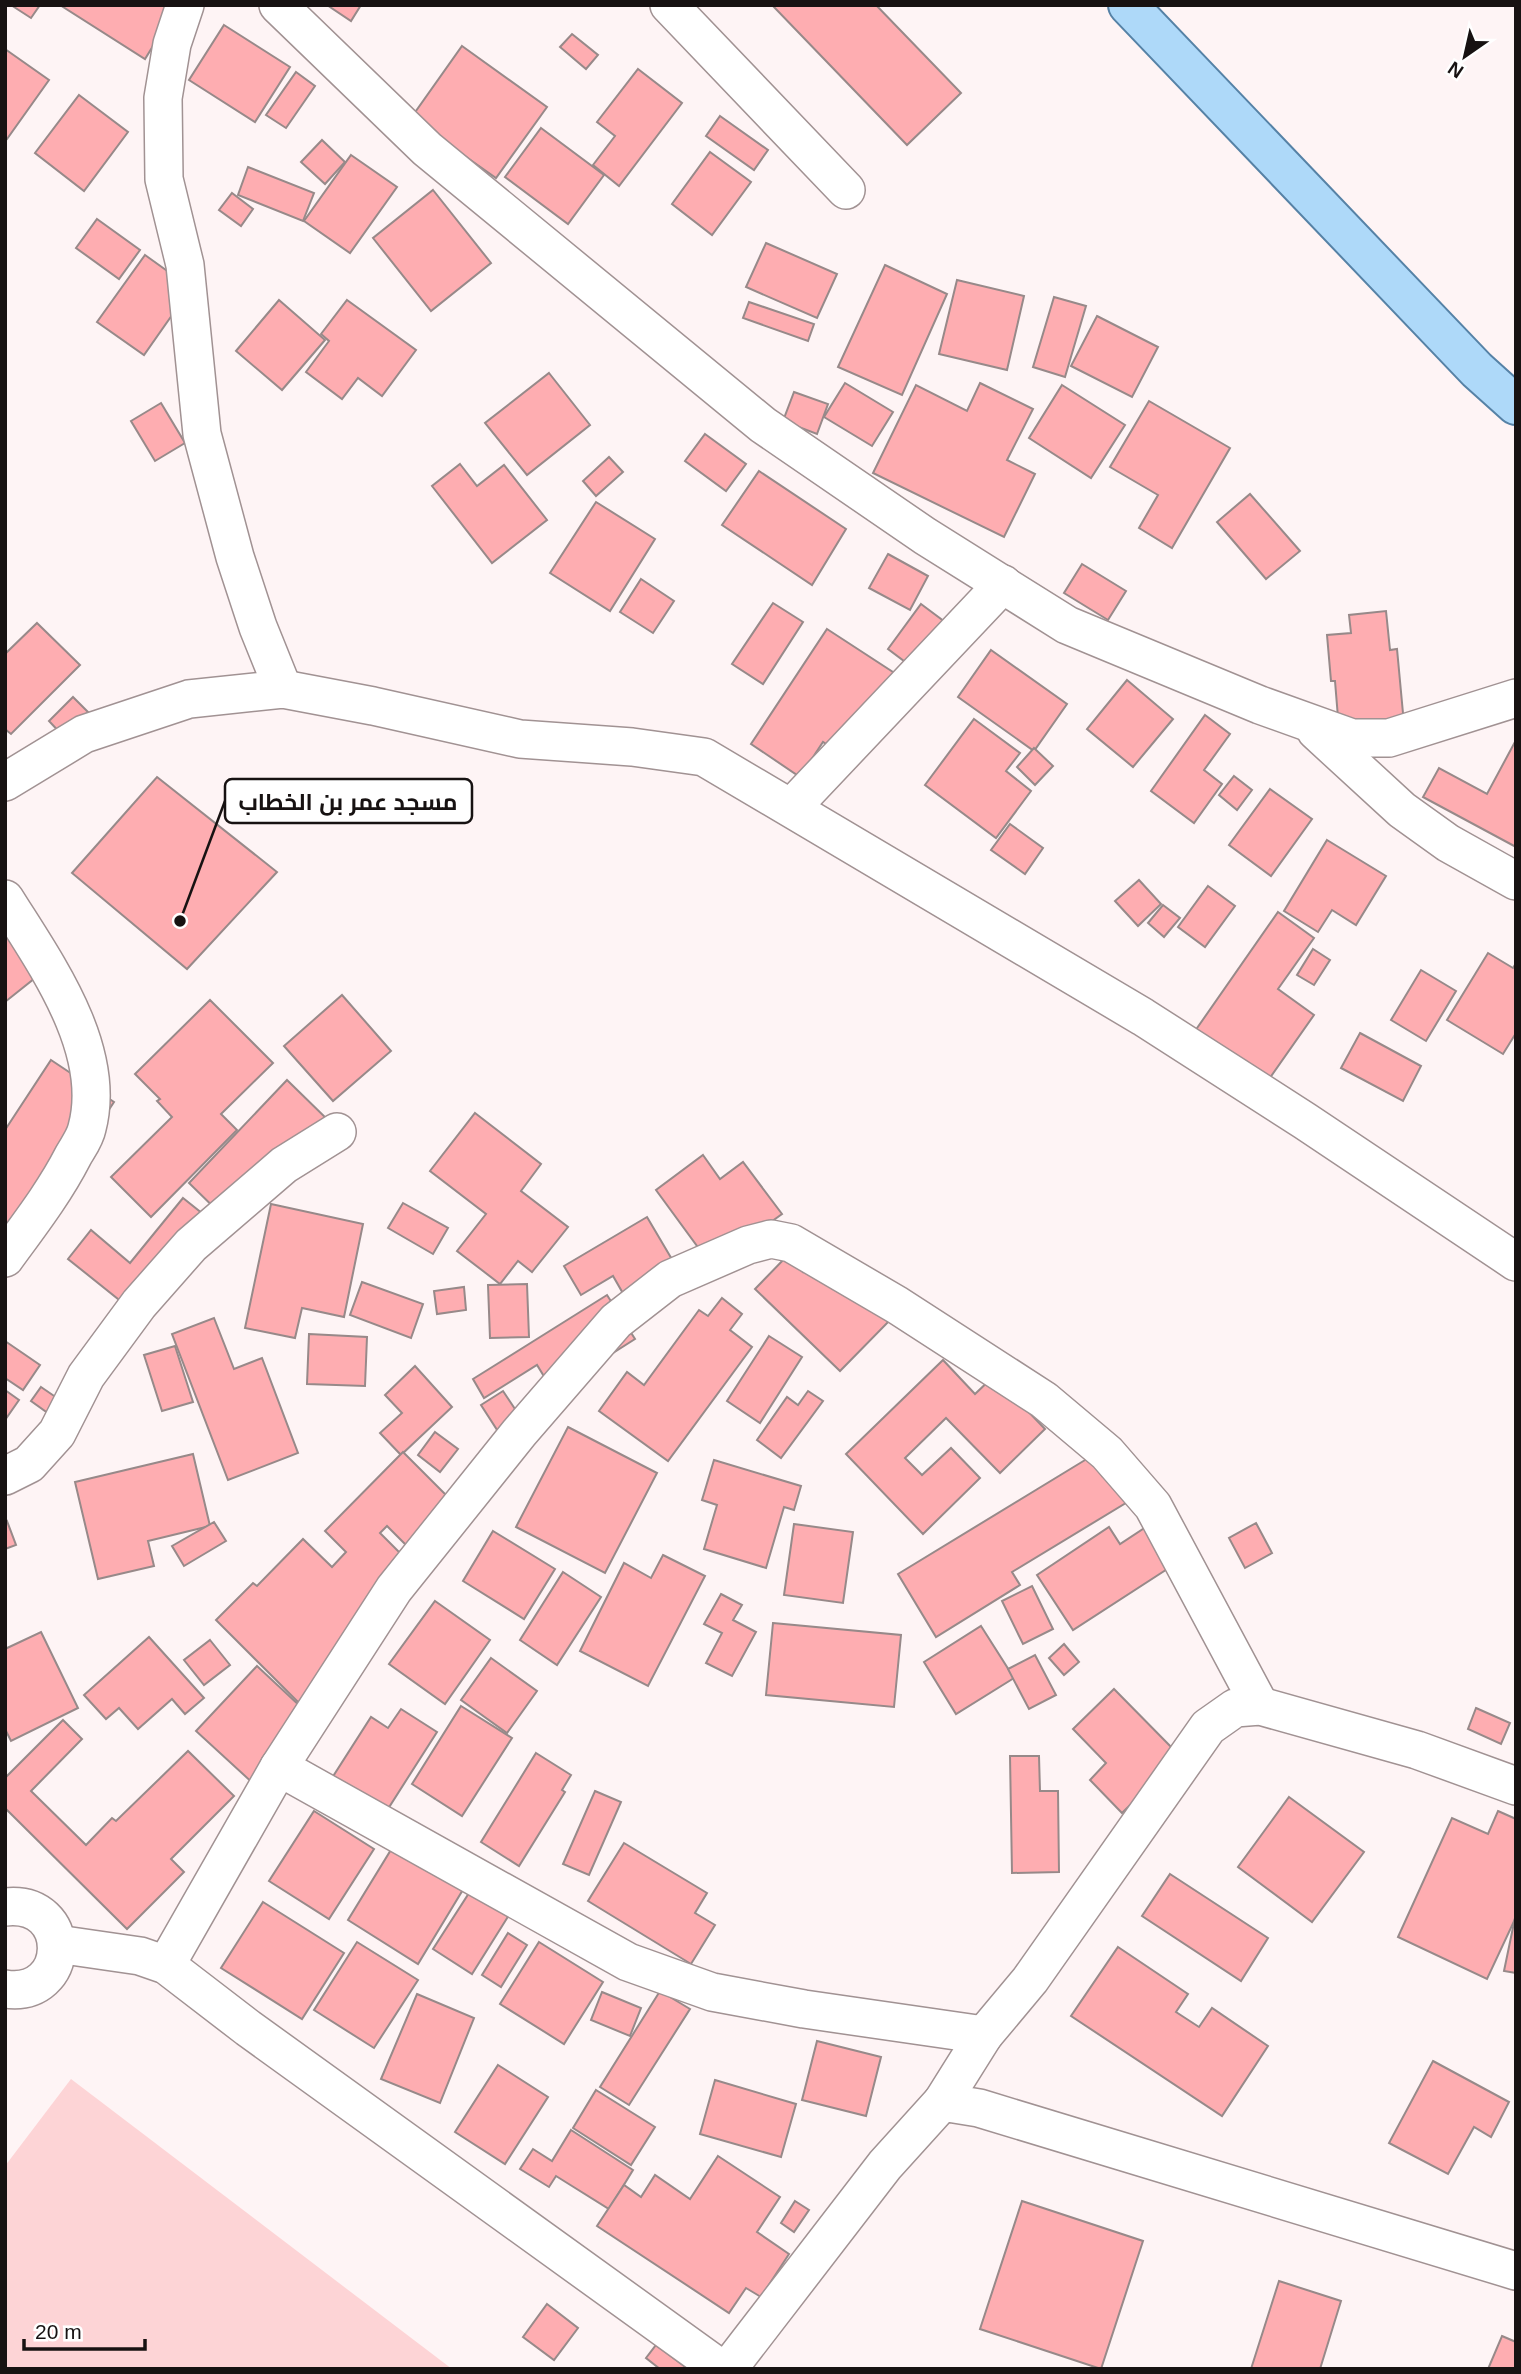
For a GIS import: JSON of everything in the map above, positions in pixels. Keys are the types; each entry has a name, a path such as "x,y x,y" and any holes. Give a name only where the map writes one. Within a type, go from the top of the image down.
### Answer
{"main road":[{"path":"1128,5 1477,370 1516,405"}],"street":[{"path":"185,5 172,44 163,99 164,179 185,265 202,434 235,557 258,627 283,689"},
{"path":"278,5 428,149 763,425 925,536 1067,625 1259,705 1352,738 1389,738 1516,698"},
{"path":"669,5 846,190"},
{"path":"792,807 1003,584"},
{"path":"5,782 84,734 189,699 283,689 520,739 632,747 704,757 1143,1017 1516,1262"},
{"path":"1306,721 1402,810 1448,843 1516,881"},
{"path":"5,899 47,965 75,1024 88,1060 92,1098 87,1130 57,1186 5,1258"},
{"path":"5,1476 29,1464 57,1433 86,1376 139,1304 191,1245 284,1165 337,1132"},
{"path":"166,1965 279,1767 394,1589 519,1433 616,1321 670,1279 748,1245 771,1239 791,1243 897,1305 1044,1400 1107,1454 1153,1506 1260,1706"},
{"path":"728,2369 885,2165 942,2102 984,2035 1030,1980 1208,1727 1235,1708 1260,1706 1418,1750 1516,1786"},
{"path":"279,1767 628,1962 712,1992 804,2009 984,2035"},
{"path":"5,1886 20,1908 45,1918 54,1930 57,1944 51,1971 41,1982 29,1989 5,1989"},
{"path":"57,1944 140,1956 166,1965 721,2369"},
{"path":"942,2102 979,2108 1516,2271"}],"shaded area":[{"path":"71,2079 452,2369 5,2369 5,2166"}],"building":[{"path":"11,5 40,5 31,18"},
{"path":"60,5 167,5 175,10 145,59"},
{"path":"327,5 361,5 351,21"},
{"path":"772,5 876,5 961,93 907,145"},
{"path":"224,25 290,67 255,122 189,80"},
{"path":"572,34 598,55 586,69 560,47"},
{"path":"462,46 547,107 496,178 411,118"},
{"path":"5,49 49,80 7,139 5,138"},
{"path":"638,69 682,103 619,186 593,165 615,136 597,122"},
{"path":"296,72 315,86 286,128 266,115"},
{"path":"79,95 128,132 84,191 35,153"},
{"path":"720,116 768,150 754,170 706,136"},
{"path":"541,128 604,175 568,224 505,177"},
{"path":"322,140 345,162 325,184 301,162"},
{"path":"710,152 751,182 712,235 672,204"},
{"path":"351,155 397,187 350,253 304,221"},
{"path":"248,167 314,193 303,221 238,195"},
{"path":"433,190 491,263 431,311 373,238"},
{"path":"232,193 253,209 241,226 219,210"},
{"path":"97,219 140,250 119,279 76,248"},
{"path":"766,243 837,274 817,318 746,287"},
{"path":"145,255 191,288 144,355 97,322"},
{"path":"885,265 947,294 902,395 838,367"},
{"path":"957,280 1024,296 1007,370 939,354"},
{"path":"1054,297 1086,306 1065,377 1033,367"},
{"path":"279,300 325,340 282,390 236,351"},
{"path":"347,300 416,350 382,396 358,378 342,399 306,372 329,341 321,334"},
{"path":"749,302 814,324 808,341 743,318"},
{"path":"1097,316 1158,347 1132,397 1071,366"},
{"path":"549,373 590,425 527,475 485,423"},
{"path":"845,383 893,412 872,446 824,417"},
{"path":"980,383 1033,409 1007,460 1035,474 1004,537 873,473 916,385 967,411"},
{"path":"1062,385 1125,425 1091,478 1029,438"},
{"path":"794,392 828,404 817,434 783,421"},
{"path":"1149,401 1230,448 1172,548 1139,528 1158,495 1110,467"},
{"path":"161,403 185,443 155,461 131,421"},
{"path":"705,434 746,464 726,491 685,461"},
{"path":"609,457 623,472 596,496 583,481"},
{"path":"460,464 477,486 504,465 547,520 492,563 432,486"},
{"path":"759,471 846,529 812,585 722,525"},
{"path":"1250,494 1300,551 1266,579 1217,522"},
{"path":"596,502 655,539 610,611 550,573"},
{"path":"888,554 928,576 910,610 869,588"},
{"path":"1082,564 1126,591 1108,620 1064,593"},
{"path":"641,579 674,601 653,633 620,612"},
{"path":"773,603 803,622 763,684 732,664"},
{"path":"921,604 949,625 916,670 888,649"},
{"path":"1386,611 1390,650 1397,649 1404,724 1339,730 1335,681 1331,681 1327,635 1351,633 1349,615"},
{"path":"37,623 80,665 11,734 5,729 5,654"},
{"path":"827,629 896,674 842,755 823,742 800,777 751,744"},
{"path":"991,650 1067,704 1034,751 958,697"},
{"path":"1127,680 1173,719 1133,767 1087,729"},
{"path":"73,697 88,712 63,736 49,721"},
{"path":"1205,715 1230,734 1204,770 1222,784 1194,823 1151,791"},
{"path":"974,719 1020,753 1006,771 1031,791 996,838 925,785"},
{"path":"1516,740 1516,847 1423,797 1439,768 1487,794"},
{"path":"1034,748 1053,766 1035,785 1017,767"},
{"path":"1234,776 1252,790 1237,810 1219,795"},
{"path":"157,777 277,872 187,969 72,873"},
{"path":"1270,789 1312,819 1271,876 1229,845"},
{"path":"1010,824 1043,848 1025,874 991,850"},
{"path":"1327,840 1386,876 1356,925 1332,910 1318,932 1284,911"},
{"path":"1139,880 1161,904 1138,926 1115,901"},
{"path":"1208,886 1235,906 1205,947 1178,927"},
{"path":"1163,905 1180,918 1164,937 1148,923"},
{"path":"1278,912 1314,938 1278,989 1314,1015 1267,1082 1195,1031"},
{"path":"5,931 40,974 5,1002"},
{"path":"1313,949 1330,960 1314,985 1297,975"},
{"path":"1488,953 1513,968 1516,963 1516,1033 1503,1054 1447,1020"},
{"path":"1421,970 1456,991 1426,1041 1391,1020"},
{"path":"342,995 391,1051 333,1101 284,1046"},
{"path":"210,1000 273,1063 221,1114 237,1130 151,1217 111,1177 172,1117 157,1101 160,1099 135,1074"},
{"path":"1360,1033 1421,1066 1403,1101 1341,1068"},
{"path":"51,1060 114,1102 27,1234 5,1262 5,1130"},
{"path":"287,1080 330,1122 232,1225 189,1183"},
{"path":"475,1113 541,1164 521,1191 568,1227 532,1272 518,1261 500,1284 457,1251 486,1214 430,1171"},
{"path":"703,1155 720,1179 743,1162 782,1214 711,1265 656,1190"},
{"path":"183,1198 218,1226 143,1319 68,1259 91,1230 130,1263"},
{"path":"403,1203 448,1228 433,1254 388,1228"},
{"path":"271,1204 363,1224 344,1317 302,1308 295,1338 245,1328"},
{"path":"647,1217 683,1278 632,1309 613,1276 581,1295 564,1266"},
{"path":"787,1256 803,1272 816,1258 897,1313 840,1371 755,1289"},
{"path":"362,1282 423,1304 411,1338 350,1315"},
{"path":"527,1284 529,1337 490,1338 488,1285"},
{"path":"464,1287 466,1310 437,1314 434,1291"},
{"path":"607,1295 635,1339 553,1391 537,1365 484,1398 473,1379"},
{"path":"722,1298 742,1314 730,1330 752,1347 668,1461 599,1411 627,1372 644,1385 699,1310 708,1316"},
{"path":"214,1318 234,1369 262,1358 298,1453 228,1480 172,1334"},
{"path":"309,1334 367,1337 365,1386 307,1384"},
{"path":"769,1336 802,1357 760,1423 727,1401"},
{"path":"5,1341 40,1365 23,1390 5,1378"},
{"path":"175,1346 193,1402 162,1411 144,1355"},
{"path":"943,1360 975,1394 994,1376 1045,1429 1000,1473 946,1418 905,1458 922,1475 951,1448 980,1478 923,1534 846,1454"},
{"path":"415,1366 452,1407 401,1455 380,1433 402,1413 385,1395"},
{"path":"41,1387 76,1411 66,1426 31,1401"},
{"path":"5,1390 19,1400 5,1420"},
{"path":"503,1391 523,1421 501,1436 481,1405"},
{"path":"808,1391 823,1401 781,1458 757,1440 787,1397 798,1405"},
{"path":"568,1427 657,1473 605,1573 516,1527"},
{"path":"435,1432 458,1449 440,1472 418,1455"},
{"path":"403,1452 455,1504 410,1549 387,1526 380,1533 420,1573 303,1707 216,1620 253,1583 257,1586 303,1539 332,1567 346,1552 325,1531"},
{"path":"193,1454 210,1526 148,1541 154,1566 98,1579 75,1482"},
{"path":"1090,1457 1102,1476 1131,1458 1149,1489 1012,1572 1020,1585 936,1637 898,1574"},
{"path":"714,1460 801,1486 794,1510 784,1507 766,1568 704,1549 717,1505 702,1500"},
{"path":"7,1521 16,1545 5,1549 5,1522"},
{"path":"214,1522 226,1541 184,1566 172,1546"},
{"path":"1256,1523 1272,1553 1245,1568 1229,1538"},
{"path":"794,1524 853,1532 843,1603 784,1595"},
{"path":"1149,1525 1175,1564 1073,1630 1037,1575 1109,1527 1120,1544"},
{"path":"493,1531 555,1569 524,1619 463,1581"},
{"path":"663,1555 705,1576 648,1686 580,1651 624,1563 651,1578"},
{"path":"563,1572 601,1597 557,1665 520,1640"},
{"path":"1032,1586 1053,1629 1023,1644 1002,1601"},
{"path":"721,1594 742,1605 733,1620 756,1632 732,1676 706,1663 722,1633 704,1624"},
{"path":"435,1601 490,1640 445,1704 389,1664"},
{"path":"773,1623 901,1635 894,1707 766,1695"},
{"path":"981,1626 1014,1678 956,1714 924,1662"},
{"path":"41,1632 78,1708 11,1741 5,1729 5,1649"},
{"path":"149,1637 204,1698 185,1714 172,1699 138,1729 119,1708 106,1719 84,1695"},
{"path":"210,1640 230,1665 204,1685 184,1660"},
{"path":"1064,1644 1079,1662 1064,1675 1049,1658"},
{"path":"1035,1655 1056,1695 1029,1709 1008,1669"},
{"path":"491,1658 537,1691 507,1733 461,1700"},
{"path":"257,1666 316,1721 256,1786 196,1731"},
{"path":"1114,1689 1180,1756 1122,1813 1090,1780 1106,1763 1073,1729"},
{"path":"461,1706 512,1738 462,1816 412,1784"},
{"path":"1476,1708 1510,1723 1501,1744 1468,1729"},
{"path":"401,1709 437,1732 386,1812 332,1778 371,1717 388,1728"},
{"path":"63,1720 82,1739 31,1791 86,1845 112,1818 116,1821 188,1751 234,1796 171,1859 184,1872 127,1929 5,1808 5,1778"},
{"path":"536,1753 571,1775 562,1790 565,1792 519,1866 481,1842"},
{"path":"1010,1756 1039,1756 1040,1791 1058,1791 1059,1872 1012,1873"},
{"path":"595,1791 621,1802 589,1875 563,1864"},
{"path":"1289,1797 1364,1852 1312,1922 1238,1867"},
{"path":"314,1811 374,1849 329,1919 269,1881"},
{"path":"1498,1811 1516,1819 1516,1917 1487,1979 1398,1937 1452,1818 1488,1834"},
{"path":"397,1840 467,1883 418,1964 348,1920"},
{"path":"624,1843 707,1893 695,1913 715,1925 691,1964 588,1901"},
{"path":"1170,1874 1268,1938 1241,1981 1142,1916"},
{"path":"471,1890 509,1915 472,1974 433,1949"},
{"path":"263,1902 344,1953 302,2019 221,1968"},
{"path":"1516,1913 1516,1973 1504,1971"},
{"path":"508,1933 527,1945 501,1987 482,1975"},
{"path":"357,1942 418,1980 374,2048 314,2010"},
{"path":"539,1942 603,1982 564,2044 500,2004"},
{"path":"1118,1947 1188,1994 1176,2012 1199,2027 1212,2008 1268,2046 1222,2116 1071,2016"},
{"path":"660,1991 690,2009 629,2105 600,2087"},
{"path":"602,1992 641,2008 630,2036 591,2020"},
{"path":"417,1994 474,2018 440,2103 381,2079"},
{"path":"817,2041 881,2057 866,2116 802,2100"},
{"path":"1433,2061 1509,2102 1491,2137 1474,2127 1448,2174 1389,2143"},
{"path":"498,2065 548,2097 505,2164 455,2132"},
{"path":"715,2080 796,2104 781,2157 700,2134"},
{"path":"596,2090 655,2127 631,2165 573,2128"},
{"path":"571,2130 633,2170 609,2209 556,2176 549,2187 520,2169 533,2149 552,2161"},
{"path":"718,2156 780,2197 757,2232 789,2254 761,2297 746,2288 729,2313 597,2226 624,2185 641,2197 655,2175 690,2199"},
{"path":"795,2201 809,2210 794,2232 781,2223"},
{"path":"1022,2201 1143,2241 1101,2369 980,2329"},
{"path":"1279,2281 1341,2301 1320,2369 1251,2369"},
{"path":"547,2304 578,2328 554,2360 523,2337"},
{"path":"1502,2336 1516,2342 1516,2369 1488,2369"},
{"path":"656,2345 688,2369 660,2369 646,2358"}],"place":[{"name":"مسجد عمر بن الخطاب","path":"180,921"}]}
